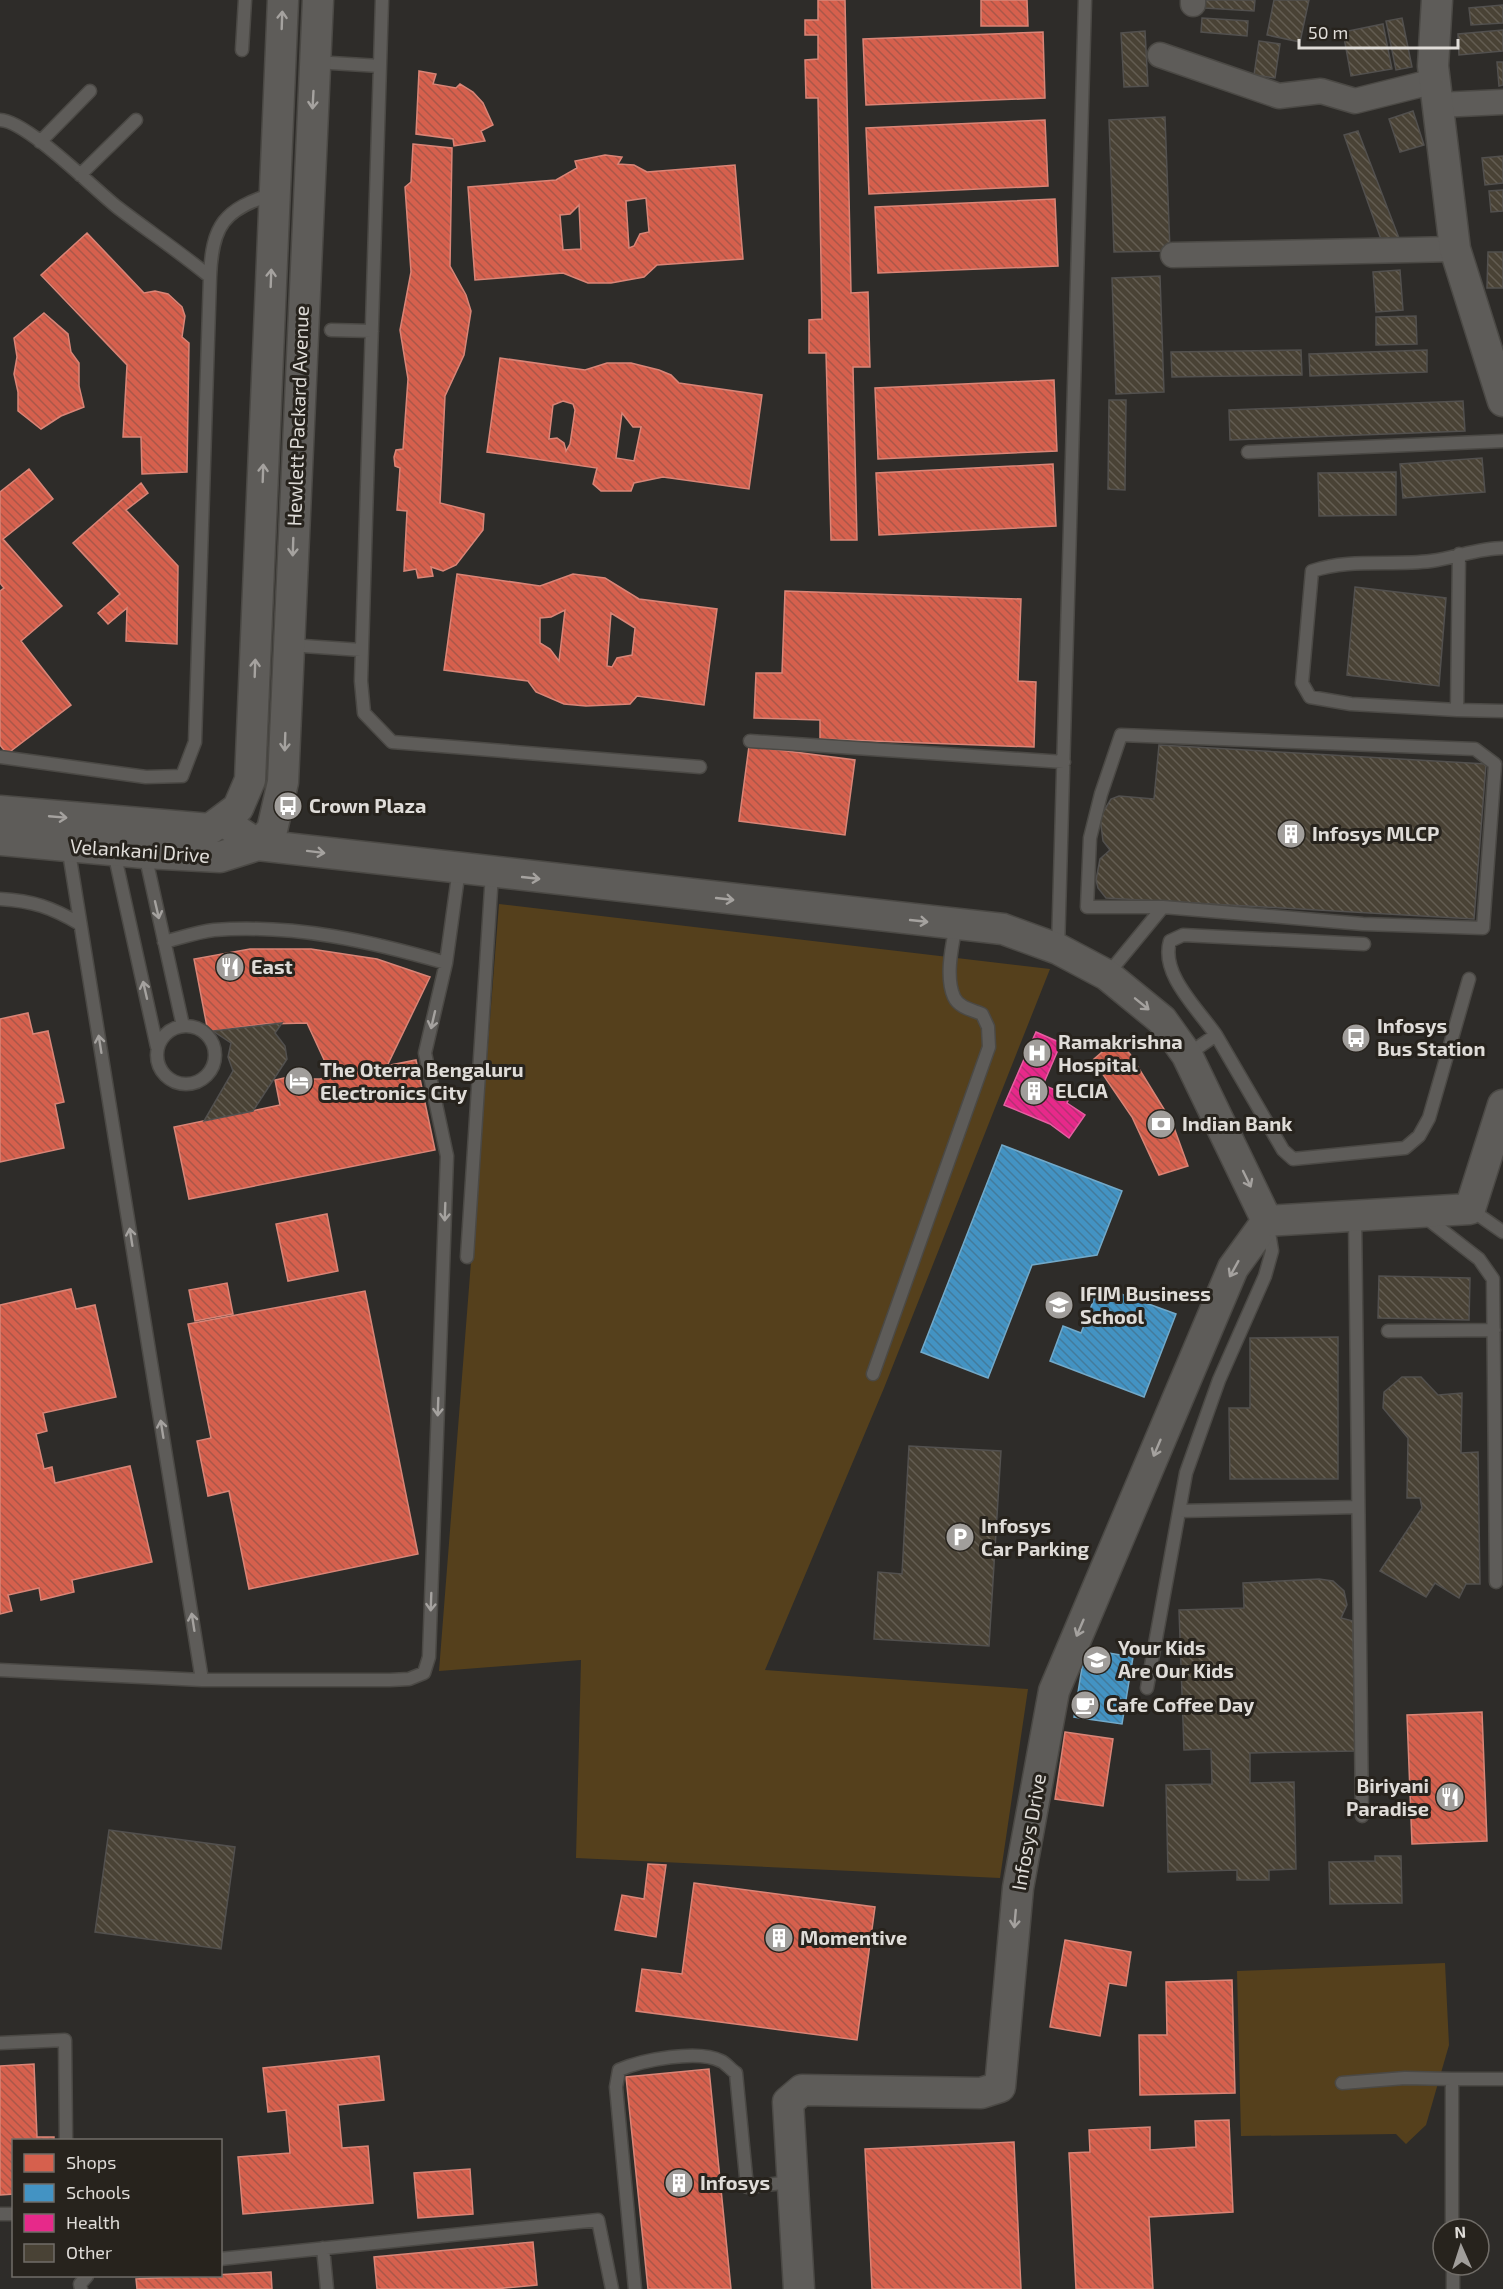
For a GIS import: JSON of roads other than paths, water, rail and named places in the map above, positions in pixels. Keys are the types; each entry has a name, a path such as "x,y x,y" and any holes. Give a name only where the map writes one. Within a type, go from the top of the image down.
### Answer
{"street":[{"name":"Hewlett Packard Avenue","path":"230,814 250,780 283,0"},
{"name":"Hewlett Packard Avenue","path":"265,838 283,782 318,0"},
{"path":"1437,0 1433,66 1455,249 1503,400"},
{"path":"1160,55 1279,96 1322,91 1355,101 1437,93 1503,102"},
{"path":"1173,255 1455,249"},
{"name":"Velankani Drive","path":"0,811 210,829 230,814"},
{"path":"230,814 265,838 492,874 1003,929 1058,948 1107,975 1162,1020 1187,1055 1268,1221 1470,1209 1503,1105"},
{"name":"Velankani Drive","path":"0,840 144,853 220,857 265,838"},
{"name":"Infosys Drive","path":"798,2289 788,2102 802,2090 981,2093 1000,2087 1018,1888 1054,1691 1233,1268 1268,1221"}],"lane":[{"path":"242,50 244,0"},
{"path":"382,0 361,650 364,713 392,742 700,766"},
{"path":"1058,948 1085,0"},
{"path":"315,62 380,66"},
{"path":"40,142 90,91"},
{"path":"0,120 31,134 118,207 210,277"},
{"path":"80,175 136,120"},
{"path":"0,757 146,777 182,776 195,742 211,251 221,226 235,208 275,194"},
{"path":"331,330 372,331"},
{"path":"1248,452 1503,441"},
{"path":"1503,548 1483,548 1432,561 1329,566 1312,571 1302,683 1310,697 1351,704 1503,711"},
{"path":"1456,710 1459,554"},
{"path":"289,645 361,650"},
{"path":"1121,735 1475,749 1495,764 1484,928 1363,924 1163,907 1087,907 1090,838 1101,794 1121,735"},
{"path":"750,741 1064,762"},
{"path":"68,846 202,1680"},
{"path":"114,850 157,1047 156,1058 159,1069 166,1078 186,1085 206,1076 215,1057 213,1045 206,1034 196,1028 183,1026 171,1029 157,1047"},
{"path":"144,853 183,1026"},
{"path":"0,1670 202,1680 409,1679 424,1673 429,1657 447,1156 425,1053 446,963 459,869"},
{"path":"467,1257 492,874"},
{"path":"0,899 26,901 51,907 80,924"},
{"path":"1107,975 1163,907"},
{"path":"873,1374 989,1047 988,1027 982,1014 964,1008 954,998 950,974 956,925"},
{"path":"164,942 212,930 289,930 376,943 446,963"},
{"path":"1364,944 1182,935 1170,941 1167,952 1169,967 1216,1035 1283,1150 1293,1159 1405,1148 1419,1136 1429,1118 1468,979"},
{"path":"1187,1055 1216,1035"},
{"path":"1470,1209 1503,1232"},
{"path":"1419,1212 1479,1259 1493,1279 1496,1582"},
{"path":"1355,1216 1362,1816"},
{"path":"1147,1688 1186,1473 1219,1380 1270,1260 1272,1251 1268,1221"},
{"path":"1388,1331 1494,1330"},
{"path":"1179,1511 1358,1507"},
{"path":"0,2043 65,2040 66,2139"},
{"path":"635,2289 616,2087 619,2070 639,2062 685,2056 721,2061 736,2073 747,2187 792,2182"},
{"path":"1342,2083 1405,2078 1503,2079"},
{"path":"1452,2079 1452,2217"},
{"path":"222,2259 598,2220 612,2289"},
{"path":"323,2248 327,2289"}],"place":[{"name":"Crown Plaza","path":"288,806"},
{"name":"Infosys MLCP","path":"1291,834"},
{"name":"East","path":"230,967"},
{"name":"Infosys Bus Station","path":"1356,1038"},
{"name":"Ramakrishna Hospital","path":"1037,1053"},
{"name":"The Oterra Bengaluru Electronics City","path":"299,1081"},
{"name":"ELCIA","path":"1034,1091"},
{"name":"Indian Bank","path":"1161,1124"},
{"name":"IFIM Business School","path":"1059,1305"},
{"name":"Infosys Car Parking","path":"960,1537"},
{"name":"Your Kids Are Our Kids","path":"1097,1660"},
{"name":"Cafe Coffee Day","path":"1085,1705"},
{"name":"Biriyani Paradise","path":"1450,1797"},
{"name":"Momentive","path":"779,1938"},
{"name":"Infosys","path":"679,2183"}]}
